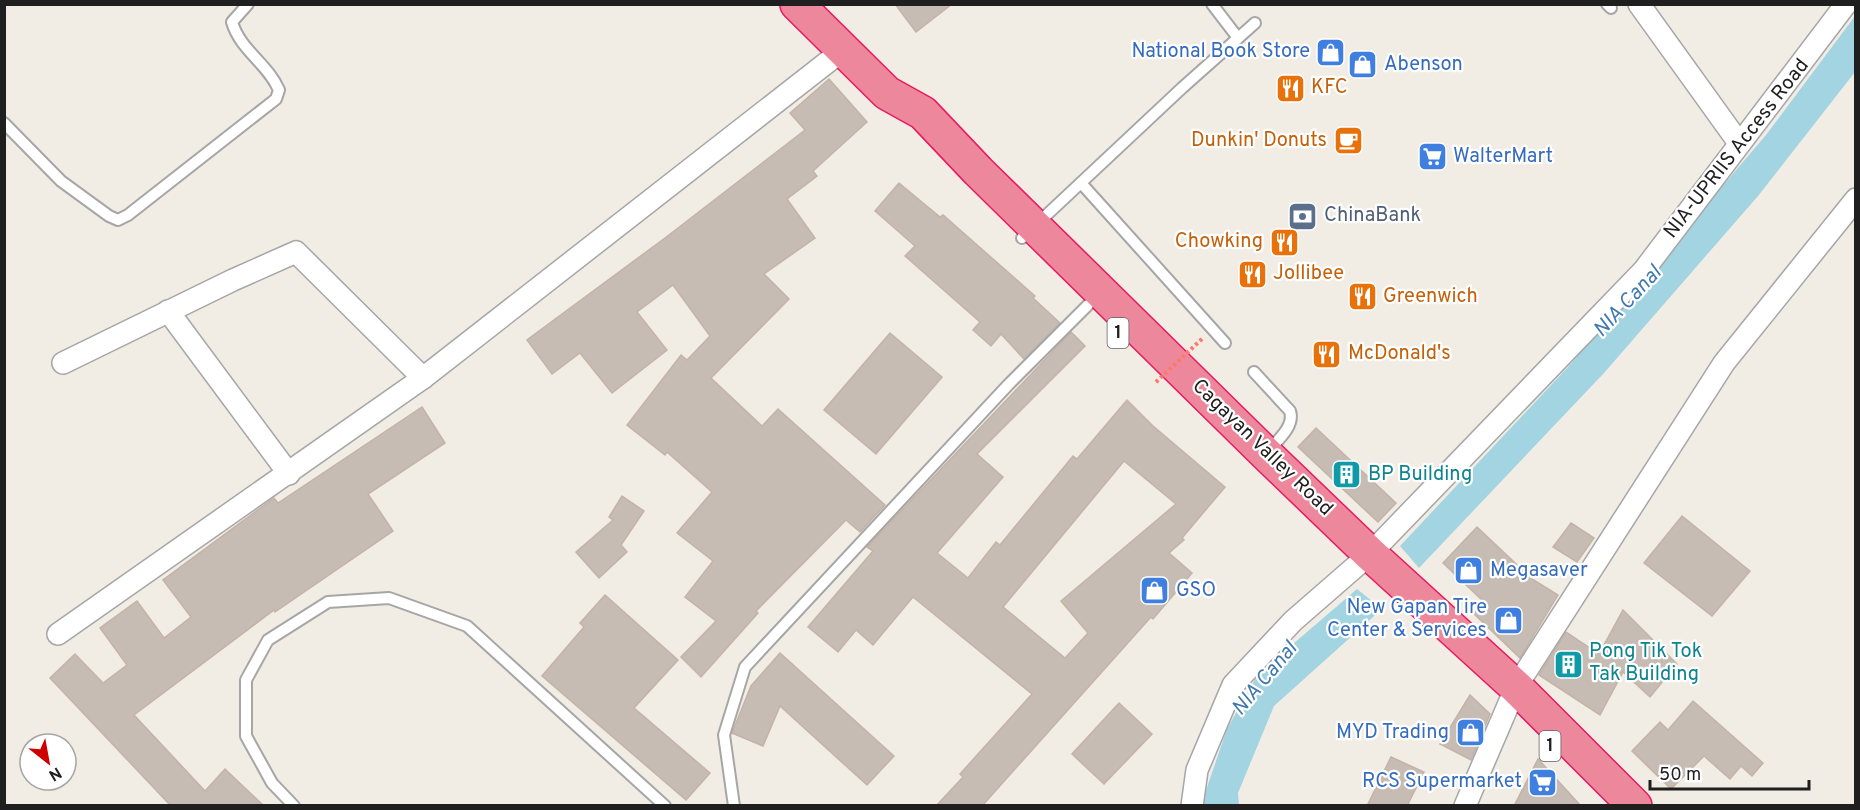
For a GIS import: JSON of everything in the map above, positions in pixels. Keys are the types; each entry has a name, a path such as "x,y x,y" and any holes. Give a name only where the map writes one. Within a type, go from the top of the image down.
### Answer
{"highway":[{"name":"Cagayan Valley Road","path":"797,4 887,93 907,128 1028,233 1266,453 1465,662 1512,698 1635,806"},
{"name":"Cagayan Valley Road","path":"1028,233 1088,305 1365,559"},
{"name":"Cagayan Valley Road","path":"1512,698 1611,806"}],"street":[{"path":"1639,4 1739,143"},
{"name":"NIA-UPRIIS Access Road","path":"1192,806 1197,770 1233,685 1293,621 1365,559 1644,270 1846,4"},
{"path":"58,634 423,378 843,50"},
{"path":"1465,806 1512,698 1724,363 1856,200"},
{"path":"63,363 296,252 423,378"},
{"path":"168,311 289,474"}],"lane":[{"path":"4,123 61,181 118,220 128,215 276,99 279,90 274,79 236,36 232,22 248,4"},
{"path":"1212,4 1238,38"},
{"path":"1028,233 1255,23"},
{"path":"1081,183 1225,343"},
{"path":"734,806 724,735 745,667 1008,385 1088,305"},
{"path":"1254,372 1290,411 1292,417 1290,425 1266,453"},
{"path":"294,806 272,783 246,736 246,680 268,640 328,602 389,598 467,626 665,806"}],"path":[{"path":"1156,382 1204,337"}],"water":[{"name":"NIA Canal","path":"1855,16 1855,72 1758,196 1604,373 1419,568 1400,546 1568,367 1766,135"},
{"name":"NIA Canal","path":"1357,589 1382,609 1274,706 1238,793 1239,805 1201,805 1227,729 1258,674"}],"building":[{"path":"895,4 952,4 916,32"},
{"path":"829,79 867,122 813,171 817,176 787,199 815,238 764,274 789,299 711,378 762,426 778,409 885,505 860,532 846,520 756,611 758,613 701,677 681,657 716,621 685,597 713,561 677,533 712,492 667,452 665,455 627,425 681,355 687,360 710,336 673,285 637,312 667,350 612,393 580,353 552,374 527,340 805,130 790,113"},
{"path":"899,183 940,217 943,215 1035,296 1033,298 1060,323 1024,359 1001,334 991,346 973,330 980,322 905,256 915,246 875,211"},
{"path":"1071,332 1085,346 977,454 1003,477 937,553 968,578 996,542 1000,545 1073,456 1077,459 1127,400 1153,426 1225,487 1182,538 1184,540 1169,553 1192,573 1153,619 1151,617 982,806 936,806 963,777 960,774 1032,694 913,597 873,645 856,630 838,652 808,627 873,551 867,547","holes":["1124,461 1176,504 1061,601 1088,633 1065,658 1003,607"]},
{"path":"890,333 942,377 876,454 824,410"},
{"path":"422,407 445,443 368,494 393,531 275,612 274,610 134,715 205,791 225,769 264,806 171,806 50,678 75,654 103,683 127,665 100,628 137,601 164,638 191,617 163,580 274,498 278,503"},
{"name":"BP Building","path":"1316,428 1396,503 1378,522 1298,447"},
{"path":"622,496 644,511 621,545 627,552 599,578 576,552 613,520 609,517"},
{"path":"1682,516 1750,571 1712,616 1644,563"},
{"path":"1571,523 1594,538 1577,562 1553,547"},
{"path":"1477,527 1532,579 1558,595 1520,658 1474,614 1484,602 1443,563"},
{"path":"605,595 678,660 634,708 710,773 686,800 542,676 584,627 580,623"},
{"path":"1623,610 1677,664 1650,697 1623,672 1600,715 1539,675 1566,632 1599,654"},
{"path":"780,653 894,756 867,785 780,706 763,746 732,733 751,686"},
{"name":"MYD Trading","path":"1470,695 1490,714 1471,760 1440,744"},
{"path":"1693,701 1763,763 1752,776 1741,766 1730,779 1704,756 1671,789 1632,751 1660,722 1668,730"},
{"path":"1119,703 1152,734 1104,784 1072,754"},
{"path":"1391,757 1424,772 1407,806 1367,806"},
{"name":"RCS Supermarket","path":"1538,759 1581,806 1514,806"}],"place":[{"name":"National Book Store","path":"1331,52"},
{"name":"Abenson","path":"1363,65"},
{"name":"KFC","path":"1290,88"},
{"name":"Dunkin' Donuts","path":"1348,141"},
{"name":"WalterMart","path":"1432,157"},
{"name":"ChinaBank","path":"1303,216"},
{"name":"Chowking","path":"1284,242"},
{"name":"Jollibee","path":"1252,274"},
{"name":"Greenwich","path":"1362,297"},
{"name":"McDonald's","path":"1327,354"},
{"name":"BP Building","path":"1347,475"},
{"name":"Megasaver","path":"1469,571"},
{"name":"GSO","path":"1155,591"},
{"name":"New Gapan Tire Center & Services","path":"1508,620"},
{"name":"Pong Tik Tok Tak Building","path":"1568,664"},
{"name":"MYD Trading","path":"1470,733"},
{"name":"RCS Supermarket","path":"1543,782"}]}
